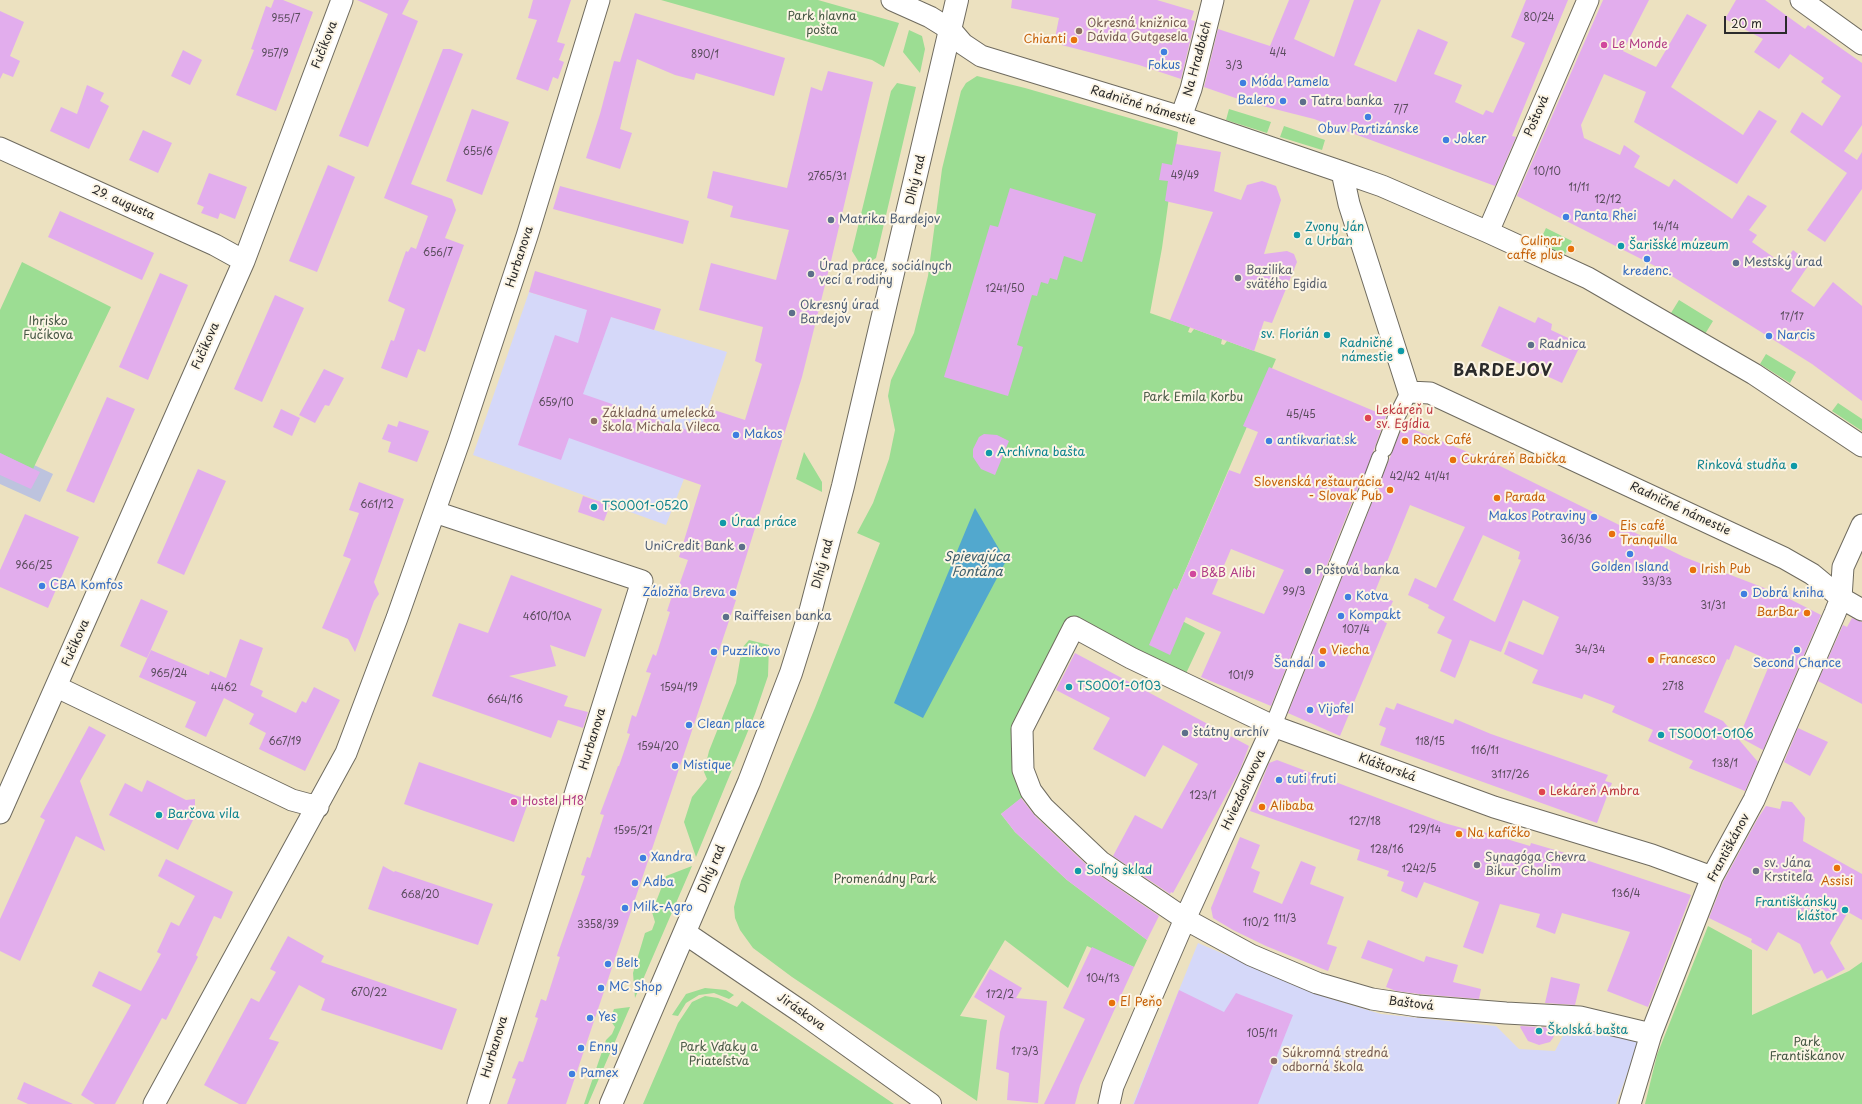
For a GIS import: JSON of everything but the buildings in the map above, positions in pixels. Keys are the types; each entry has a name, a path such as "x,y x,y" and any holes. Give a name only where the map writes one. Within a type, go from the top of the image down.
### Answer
{"street":[{"name":"Fučíkova","path":"0,813 244,261 342,0"},
{"name":"Hurbanova","path":"154,1104 318,807 346,753 435,512 527,236 599,0"},
{"name":"Radničné námestie","path":"892,0 930,16 951,30 963,44 981,56 1181,117 1342,172 1382,186 1488,232 1595,282 1754,374 1862,446"},
{"name":"Dlhý rad","path":"611,1104 685,933 777,713 811,609 843,486 957,0"},
{"name":"Na Hradbách","path":"1181,117 1191,89 1213,0"},
{"name":"Poštová","path":"1488,232 1588,0"},
{"path":"1801,0 1862,44"},
{"name":"29. augusta","path":"0,148 215,245 244,261"},
{"path":"1342,172 1349,204 1409,392"},
{"name":"Radničné námestie","path":"1409,392 1430,393 1784,558 1812,574 1842,598 1862,610"},
{"name":"Hviezdoslavova","path":"1101,1104 1111,1095 1185,919 1273,726 1382,453 1409,392"},
{"name":"Hurbanova","path":"435,512 642,581 478,1104"},
{"path":"1842,598 1842,567 1862,525"},
{"name":"Františkánov","path":"1630,1104 1651,1034 1712,876 1754,800 1842,598"},
{"name":"Kláštorská","path":"1074,628 1131,658 1273,726 1494,807 1652,855 1712,876"},
{"name":"Baštová","path":"1074,628 1022,729 1022,770 1027,783 1043,807 1101,862 1185,919 1266,961 1317,983 1372,999 1418,1006 1580,1017 1651,1034"},
{"path":"57,687 292,800 318,807"},
{"name":"Jiráskova","path":"685,933 803,1013 922,1100 938,1104"}],"shaded area":[{"name":"Základná umelecká škola Michala Vileca","path":"529,292 727,352 684,479 666,525 473,455"},
{"path":"0,449 53,474 40,502 0,484"},
{"name":"Súkromná stredná odborná škola","path":"1198,943 1328,998 1381,1014 1496,1026 1519,1049 1555,1051 1570,1022 1639,1042 1616,1104 1133,1104"}],"green space":[{"name":"Park hlavna pošta","path":"661,0 818,0 899,23 884,67 872,60"},
{"path":"909,30 922,36 925,49 920,73 903,52"},
{"name":"Promenádny Park","path":"977,76 1025,88 1178,132 1162,248 1150,313 1190,327 1188,332 1191,333 1194,329 1222,339 1221,344 1224,345 1227,341 1276,359 1167,613 1205,633 1182,682 1074,628 1022,729 1031,791 1001,814 1015,832 1067,880 1147,940 1134,967 1087,946 1068,988 1005,940 960,1016 987,1020 977,1101 792,977 753,948 740,930 735,918 734,907 741,881 815,708 880,543 857,533 873,503 889,459 895,430 888,396 891,380 914,333 928,276 942,169 961,91 966,83"},
{"path":"897,83 916,87 876,258 862,267 852,251 891,91"},
{"path":"1229,109 1271,122 1267,133 1226,120"},
{"path":"1284,126 1325,140 1322,150 1280,137"},
{"path":"1546,228 1572,241 1564,256 1539,243"},
{"name":"Ihrisko Fučíkova","path":"22,262 111,307 33,469 0,453 0,310"},
{"path":"1679,300 1713,321 1705,334 1671,313"},
{"path":"1766,354 1796,372 1790,383 1760,364"},
{"path":"1838,403 1862,419 1862,431 1832,411"},
{"path":"804,452 822,482 822,492 796,479"},
{"path":"749,640 769,645 768,676 755,714 696,857 684,822 692,797 707,779 704,772 709,751 736,683 742,648"},
{"path":"692,866 635,998 633,973 645,933 652,930 655,922 652,912 666,876"},
{"name":"Park Františkánov","path":"1708,926 1752,950 1752,1015 1849,971 1862,962 1862,1104 1645,1104 1657,1055"},
{"path":"705,988 726,990 734,995 729,999 714,993 699,995 686,1003 678,1016 672,1015 686,994"},
{"name":"Park Vďaky a Priateľstva","path":"705,996 718,998 737,1007 742,1001 894,1104 643,1104 678,1023 692,1002"},
{"path":"630,1007 588,1104 584,1104 606,1040 612,1034 615,1027 610,1020 614,1009"}],"water":[{"name":"Spievajúca Fontána","path":"975,508 1006,561 923,718 894,703"}],"place":[{"name":"Okresná knižnica Dávida Gutgesela","path":"1079,31"},
{"name":"Chianti","path":"1074,40"},
{"name":"Le Monde","path":"1604,45"},
{"name":"Fokus","path":"1164,52"},
{"name":"Móda Pamela","path":"1243,83"},
{"name":"Balero","path":"1283,101"},
{"name":"Tatra banka","path":"1303,102"},
{"name":"Obuv Partizánske","path":"1368,117"},
{"name":"Joker","path":"1446,140"},
{"name":"Panta Rhei","path":"1566,217"},
{"name":"Matrika Bardejov","path":"831,220"},
{"name":"Zvony Ján a Urban","path":"1297,235"},
{"name":"Šarišské múzeum","path":"1621,246"},
{"name":"Culinar caffe plus","path":"1571,249"},
{"name":"kredenc.","path":"1647,259"},
{"name":"Mestský úrad","path":"1736,263"},
{"name":"Úrad práce, sociálnych vecí a rodiny","path":"811,274"},
{"name":"Bazilika svätého Egidia","path":"1238,278"},
{"name":"Okresný úrad Bardejov","path":"792,313"},
{"name":"sv. Florián","path":"1327,335"},
{"name":"Narcis","path":"1769,336"},
{"name":"Radnica","path":"1531,345"},
{"name":"Radničné námestie","path":"1401,351"},
{"name":"Lekáreň u sv. Egídia","path":"1368,418"},
{"name":"Základná umelecká škola Michala Vileca","path":"594,421"},
{"name":"Makos","path":"736,435"},
{"name":"antikvariat.sk","path":"1269,441"},
{"name":"Rock Café","path":"1405,441"},
{"name":"Archívna bašta","path":"989,453"},
{"name":"Cukráreň Babička","path":"1453,460"},
{"name":"Rinková studňa","path":"1794,466"},
{"name":"Slovenská reštaurácia - Slovak Pub","path":"1390,490"},
{"name":"Parada","path":"1497,498"},
{"name":"TS0001-0520","path":"594,507"},
{"name":"Makos Potraviny","path":"1594,517"},
{"name":"Úrad práce","path":"723,523"},
{"name":"Eis café Tranquilla","path":"1612,534"},
{"name":"UniCredit Bank","path":"742,547"},
{"name":"Golden Island","path":"1630,554"},
{"name":"Irish Pub","path":"1693,570"},
{"name":"Poštová banka","path":"1308,571"},
{"name":"B&B Alibi","path":"1193,574"},
{"name":"CBA Komfos","path":"42,586"},
{"name":"Záložňa Breva","path":"733,593"},
{"name":"Dobrá kniha","path":"1744,594"},
{"name":"Kotva","path":"1348,597"},
{"name":"BarBar","path":"1807,613"},
{"name":"Kompakt","path":"1341,616"},
{"name":"Raiffeisen banka","path":"726,617"},
{"name":"Second Chance","path":"1797,650"},
{"name":"Viecha","path":"1323,651"},
{"name":"Puzzlikovo","path":"714,652"},
{"name":"Francesco","path":"1651,660"},
{"name":"Šandal","path":"1322,664"},
{"name":"TS0001-0103","path":"1069,687"},
{"name":"Vijofel","path":"1310,710"},
{"name":"Clean place","path":"689,725"},
{"name":"štátny archív","path":"1185,733"},
{"name":"TS0001-0106","path":"1661,735"},
{"name":"Mistique","path":"675,766"},
{"name":"tuti fruti","path":"1279,780"},
{"name":"Lekáreň Ambra","path":"1542,792"},
{"name":"Hostel H18","path":"514,802"},
{"name":"Alibaba","path":"1262,807"},
{"name":"Barčova vila","path":"159,815"},
{"name":"Na kafíčko","path":"1459,834"},
{"name":"Xandra","path":"643,858"},
{"name":"Synagóga Chevra Bikur Cholim","path":"1477,865"},
{"name":"Assisi","path":"1837,868"},
{"name":"Soľný sklad","path":"1078,871"},
{"name":"sv. Jána Krstiteľa","path":"1756,871"},
{"name":"Adba","path":"635,883"},
{"name":"Milk-Agro","path":"625,908"},
{"name":"Františkánsky kláštor","path":"1845,910"},
{"name":"Belt","path":"608,964"},
{"name":"MC Shop","path":"601,988"},
{"name":"El Peňo","path":"1112,1003"},
{"name":"Yes","path":"590,1018"},
{"name":"Školská bašta","path":"1539,1031"},
{"name":"Enny","path":"581,1048"},
{"name":"Súkromná stredná odborná škola","path":"1274,1061"},
{"name":"Pamex","path":"572,1074"}],"district":[{"name":"BARDEJOV","path":"1503,372"}],"park label":[{"name":"Park Emila Korbu","path":"1193,398"}]}
